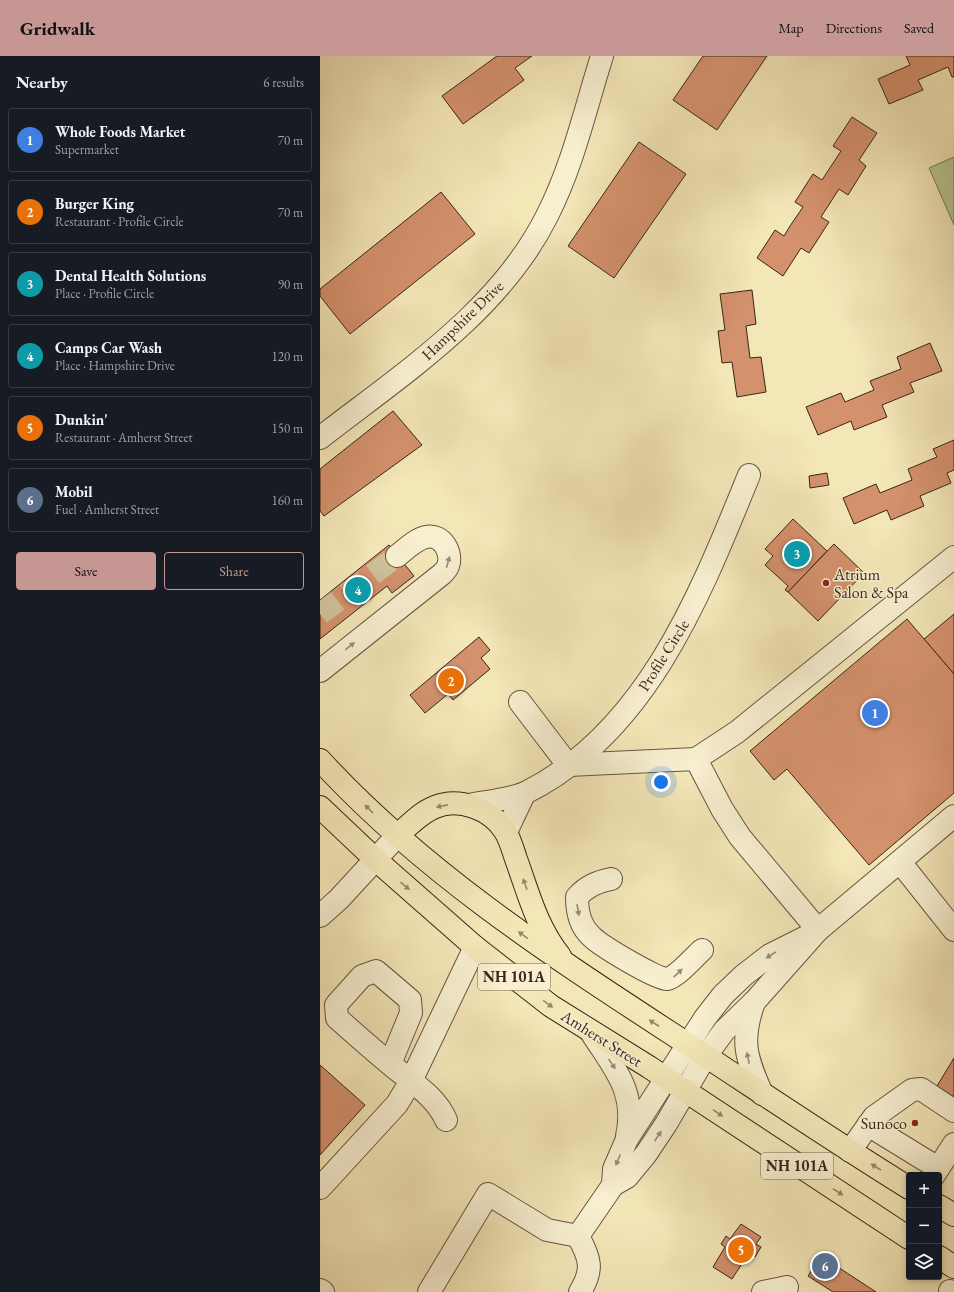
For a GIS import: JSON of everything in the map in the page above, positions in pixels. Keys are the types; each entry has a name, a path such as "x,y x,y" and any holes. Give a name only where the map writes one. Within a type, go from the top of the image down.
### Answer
{"highway":[{"name":"NH 101A","path":"320,760 397,836 483,907 569,967 705,1057 906,1186"},
{"path":"397,836 424,812 436,806 448,804 469,805 492,817 506,832 542,928 553,948 569,967"},
{"name":"Amherst Street","path":"320,807 376,860 475,947 551,1006 665,1078 906,1236"},
{"path":"942,1208 954,1215"},
{"path":"942,1259 954,1267"}],"street":[{"name":"Hampshire Drive","path":"320,438 419,361 474,312 508,276 547,216 559,190 579,136 602,56"},
{"name":"Profile Circle","path":"469,805 524,794 568,765 612,727 629,707 687,618 708,574 749,475"},
{"path":"320,670 442,574 448,566 450,555 448,548 442,541 434,537 427,536 419,539 397,556"},
{"path":"520,702 568,765 696,759 737,732 954,557"},
{"path":"696,759 722,809 740,837 818,930"},
{"path":"506,832 524,794"},
{"path":"578,1236 613,1184 627,1177 646,1154 705,1057 724,1031 755,1001 818,930 954,816"},
{"path":"320,916 339,899 397,836"},
{"path":"900,862 954,930"},
{"path":"611,879 597,882 585,889 577,897 577,911 590,936 609,950 650,973 665,979 672,978 702,950"},
{"path":"613,1184 614,1169 627,1139 687,1044 723,995 744,975 770,955 818,930"},
{"path":"320,1188 397,1104 411,1081 475,947"},
{"path":"755,1001 747,1022 746,1038 748,1058 762,1094"},
{"path":"591,1032 622,1081 626,1090 631,1120 627,1139"},
{"path":"390,1064 441,1108 446,1120"},
{"path":"850,1151 874,1117 912,1090 921,1089 954,1111"},
{"path":"868,1125 936,1171 954,1146"},
{"path":"429,1292 488,1194 547,1230 578,1236"},
{"path":"578,1236 587,1253 590,1267 587,1280 580,1292"},
{"path":"763,1292 787,1287"}],"green space":[{"path":"954,157 954,225 929,168"}],"building":[{"path":"497,56 532,56 515,68 524,80 463,124 442,96"},
{"path":"703,56 767,56 717,130 673,100"},
{"path":"906,56 954,56 954,77 952,77 948,67 918,80 923,90 889,104 878,79 910,65"},
{"path":"852,117 877,133 859,160 866,166 848,195 839,189 821,217 829,222 809,253 801,248 783,276 757,258 775,230 784,236 803,207 795,202 813,174 822,180 841,151 833,146"},
{"path":"639,142 686,174 614,278 568,246"},
{"path":"441,192 475,234 350,334 320,296 320,289"},
{"path":"752,290 756,324 746,326 750,358 761,357 766,392 737,397 732,362 722,363 718,331 725,330 720,294"},
{"path":"930,343 942,371 910,383 914,392 882,405 887,417 854,430 851,421 818,435 806,407 841,393 845,402 874,390 870,381 901,369 897,357"},
{"path":"393,411 422,445 324,516 320,511 320,469"},
{"path":"954,440 954,470 947,473 951,483 920,496 924,506 891,520 887,510 854,524 843,498 876,484 880,493 912,480 908,469 937,457 933,449"},
{"path":"827,473 829,485 810,488 809,476"},
{"path":"793,519 827,551 788,592 785,590 788,586 765,565 773,556 765,549"},
{"name":"Atrium Salon & Spa","path":"834,544 864,573 818,621 788,592"},
{"path":"389,545 414,576 392,593 387,586 320,639 320,600"},
{"path":"954,614 954,674 924,639"},
{"path":"907,619 954,674 954,793 869,865 787,769 774,780 750,751"},
{"path":"479,637 490,650 481,658 490,669 453,700 448,694 425,713 410,695"},
{"path":"954,1058 954,1097 937,1086"},
{"path":"320,1065 365,1105 320,1155"},
{"path":"741,1224 761,1237 756,1244 761,1247 755,1257 749,1253 732,1279 713,1267 725,1247 721,1244 726,1236 730,1239"},
{"path":"821,1256 876,1292 833,1292 808,1276"}],"tunnel":[{"path":"320,614 397,556"}],"place":[{"name":"Dental Health Solutions","path":"797,554"},
{"name":"Atrium Salon & Spa","path":"826,583"},
{"name":"Camps Car Wash","path":"358,590"},
{"name":"Burger King","path":"451,681"},
{"name":"Whole Foods Market","path":"875,713"},
{"name":"Sunoco","path":"915,1123"},
{"name":"Dunkin'","path":"741,1250"},
{"name":"Mobil","path":"825,1266"}]}
